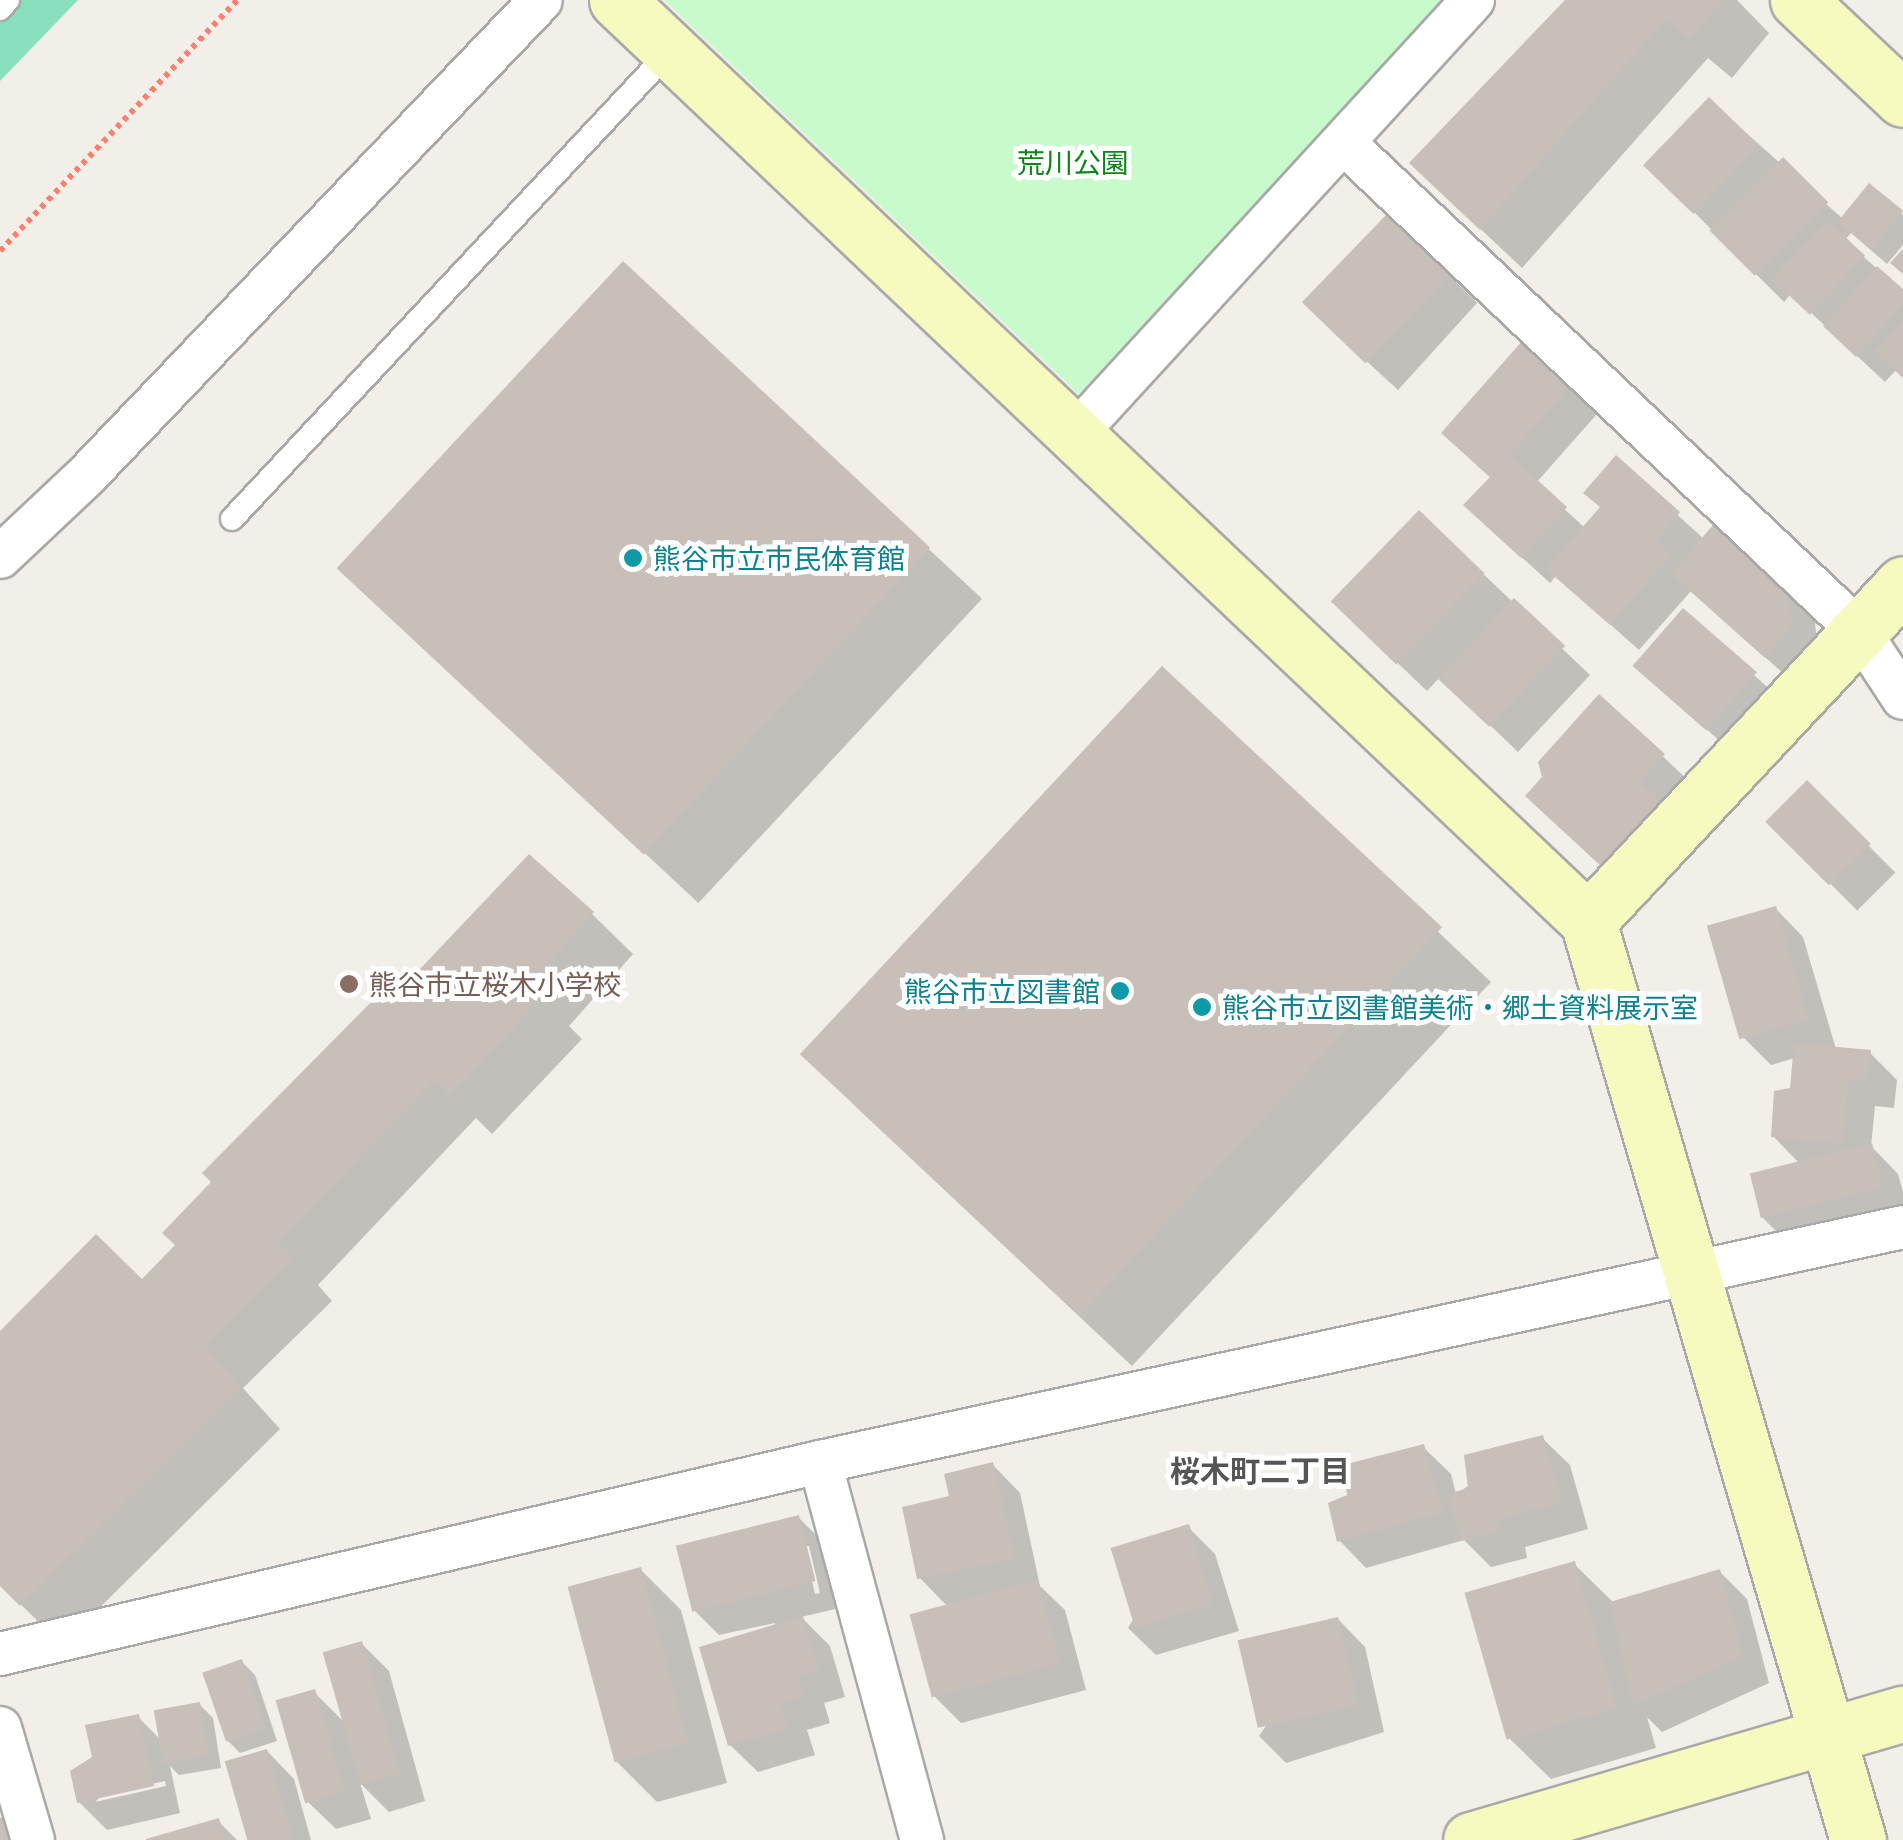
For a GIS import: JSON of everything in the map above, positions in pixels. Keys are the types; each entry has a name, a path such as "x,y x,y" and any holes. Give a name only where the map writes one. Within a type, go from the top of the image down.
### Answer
{"street":[{"path":"0,556 86,476 541,0"},
{"path":"617,0 1077,432 1588,921 1697,1275 1858,1840"},
{"path":"1077,432 1472,0"},
{"path":"1798,0 1903,99"},
{"path":"1344,142 1859,631 1903,698"},
{"path":"1588,921 1903,584"},
{"path":"0,1654 820,1462 1697,1275 1903,1227"},
{"path":"820,1462 922,1840"},
{"path":"1471,1840 1903,1714"},
{"path":"0,1728 33,1840"}],"lane":[{"path":"0,8 8,0"},
{"path":"232,519 671,50"}],"path":[{"path":"0,251 237,0"}],"green space":[{"path":"0,0 78,0 0,81"},
{"name":"荒川公園","path":"664,0 1442,0 1079,394"}],"building":[{"path":"1565,0 1723,0 1690,40 1666,19 1480,230 1409,163"},
{"path":"1709,97 1759,146 1693,214 1643,165"},
{"path":"1783,157 1828,202 1755,276 1709,231"},
{"path":"1869,183 1903,211 1872,250 1838,222"},
{"path":"1388,213 1451,274 1365,363 1302,302"},
{"path":"1827,220 1865,255 1810,315 1772,279"},
{"path":"1903,249 1903,274 1890,263"},
{"name":"熊谷市立市民体育館","path":"623,261 930,547 644,855 337,568"},
{"path":"1877,266 1903,289 1903,305 1856,357 1823,326"},
{"path":"1903,321 1903,378 1874,352"},
{"path":"1523,340 1572,385 1510,455 1567,507 1521,558 1463,505 1490,477 1441,433"},
{"path":"1616,455 1680,512 1656,541 1672,554 1610,625 1546,569 1600,507 1583,493"},
{"path":"1419,510 1484,573 1396,665 1331,601"},
{"path":"1713,525 1789,592 1792,627 1765,658 1671,574"},
{"path":"1514,598 1565,646 1489,727 1438,679"},
{"path":"1683,608 1757,672 1706,730 1632,666"},
{"name":"熊谷市立図書館","path":"1162,666 1442,927 1080,1316 800,1054"},
{"path":"1599,694 1665,754 1640,782 1662,801 1602,867 1525,796 1542,777 1538,762"},
{"path":"1807,780 1871,844 1829,885 1765,822"},
{"path":"529,854 594,912 530,984 543,997 450,1096 434,1080 279,1243 294,1259 205,1346 242,1387 20,1606 0,1586 0,1331 96,1234 142,1279 175,1245 162,1233 211,1182 202,1173 389,984 404,997 411,994 402,988"},
{"path":"1776,906 1809,1019 1739,1039 1707,926"},
{"path":"1794,1043 1871,1050 1867,1082 1848,1080 1843,1144 1771,1137 1774,1091 1790,1088"},
{"path":"1872,1143 1883,1188 1761,1218 1750,1173"},
{"path":"1543,1435 1562,1502 1499,1520 1500,1531 1461,1541 1448,1494 1468,1488 1464,1455"},
{"path":"1424,1444 1443,1512 1337,1542 1328,1503 1347,1495 1343,1465"},
{"path":"993,1462 1015,1559 917,1579 902,1507 949,1496 944,1474"},
{"path":"799,1515 815,1581 692,1612 676,1546"},
{"path":"1189,1524 1214,1604 1135,1628 1111,1548"},
{"path":"1575,1561 1617,1708 1507,1740 1464,1593"},
{"path":"641,1567 688,1743 615,1762 568,1587"},
{"path":"1720,1569 1743,1656 1633,1706 1610,1602"},
{"path":"1038,1580 1060,1663 932,1697 910,1614"},
{"path":"803,1616 819,1670 798,1676 804,1696 781,1703 789,1728 728,1746 699,1647"},
{"path":"1338,1617 1358,1705 1258,1728 1238,1640"},
{"path":"362,1641 400,1774 361,1785 323,1652"},
{"path":"242,1659 266,1728 226,1742 202,1673"},
{"path":"315,1689 344,1792 305,1803 276,1700"},
{"path":"200,1702 209,1755 163,1763 154,1710"},
{"path":"139,1714 154,1786 77,1803 70,1771 92,1757 85,1725"},
{"path":"267,1749 292,1837 247,1840 225,1761"},
{"path":"12,1814 20,1840 0,1840 0,1818"},
{"path":"219,1818 225,1840 146,1840 146,1839"}],"place":[{"name":"熊谷市立市民体育館","path":"633,558"},
{"name":"熊谷市立桜木小学校","path":"349,984"},
{"name":"熊谷市立図書館","path":"1120,991"},
{"name":"熊谷市立図書館美術・郷土資料展示室","path":"1202,1007"}],"district":[{"name":"桜木町二丁目","path":"1260,1470"}]}
